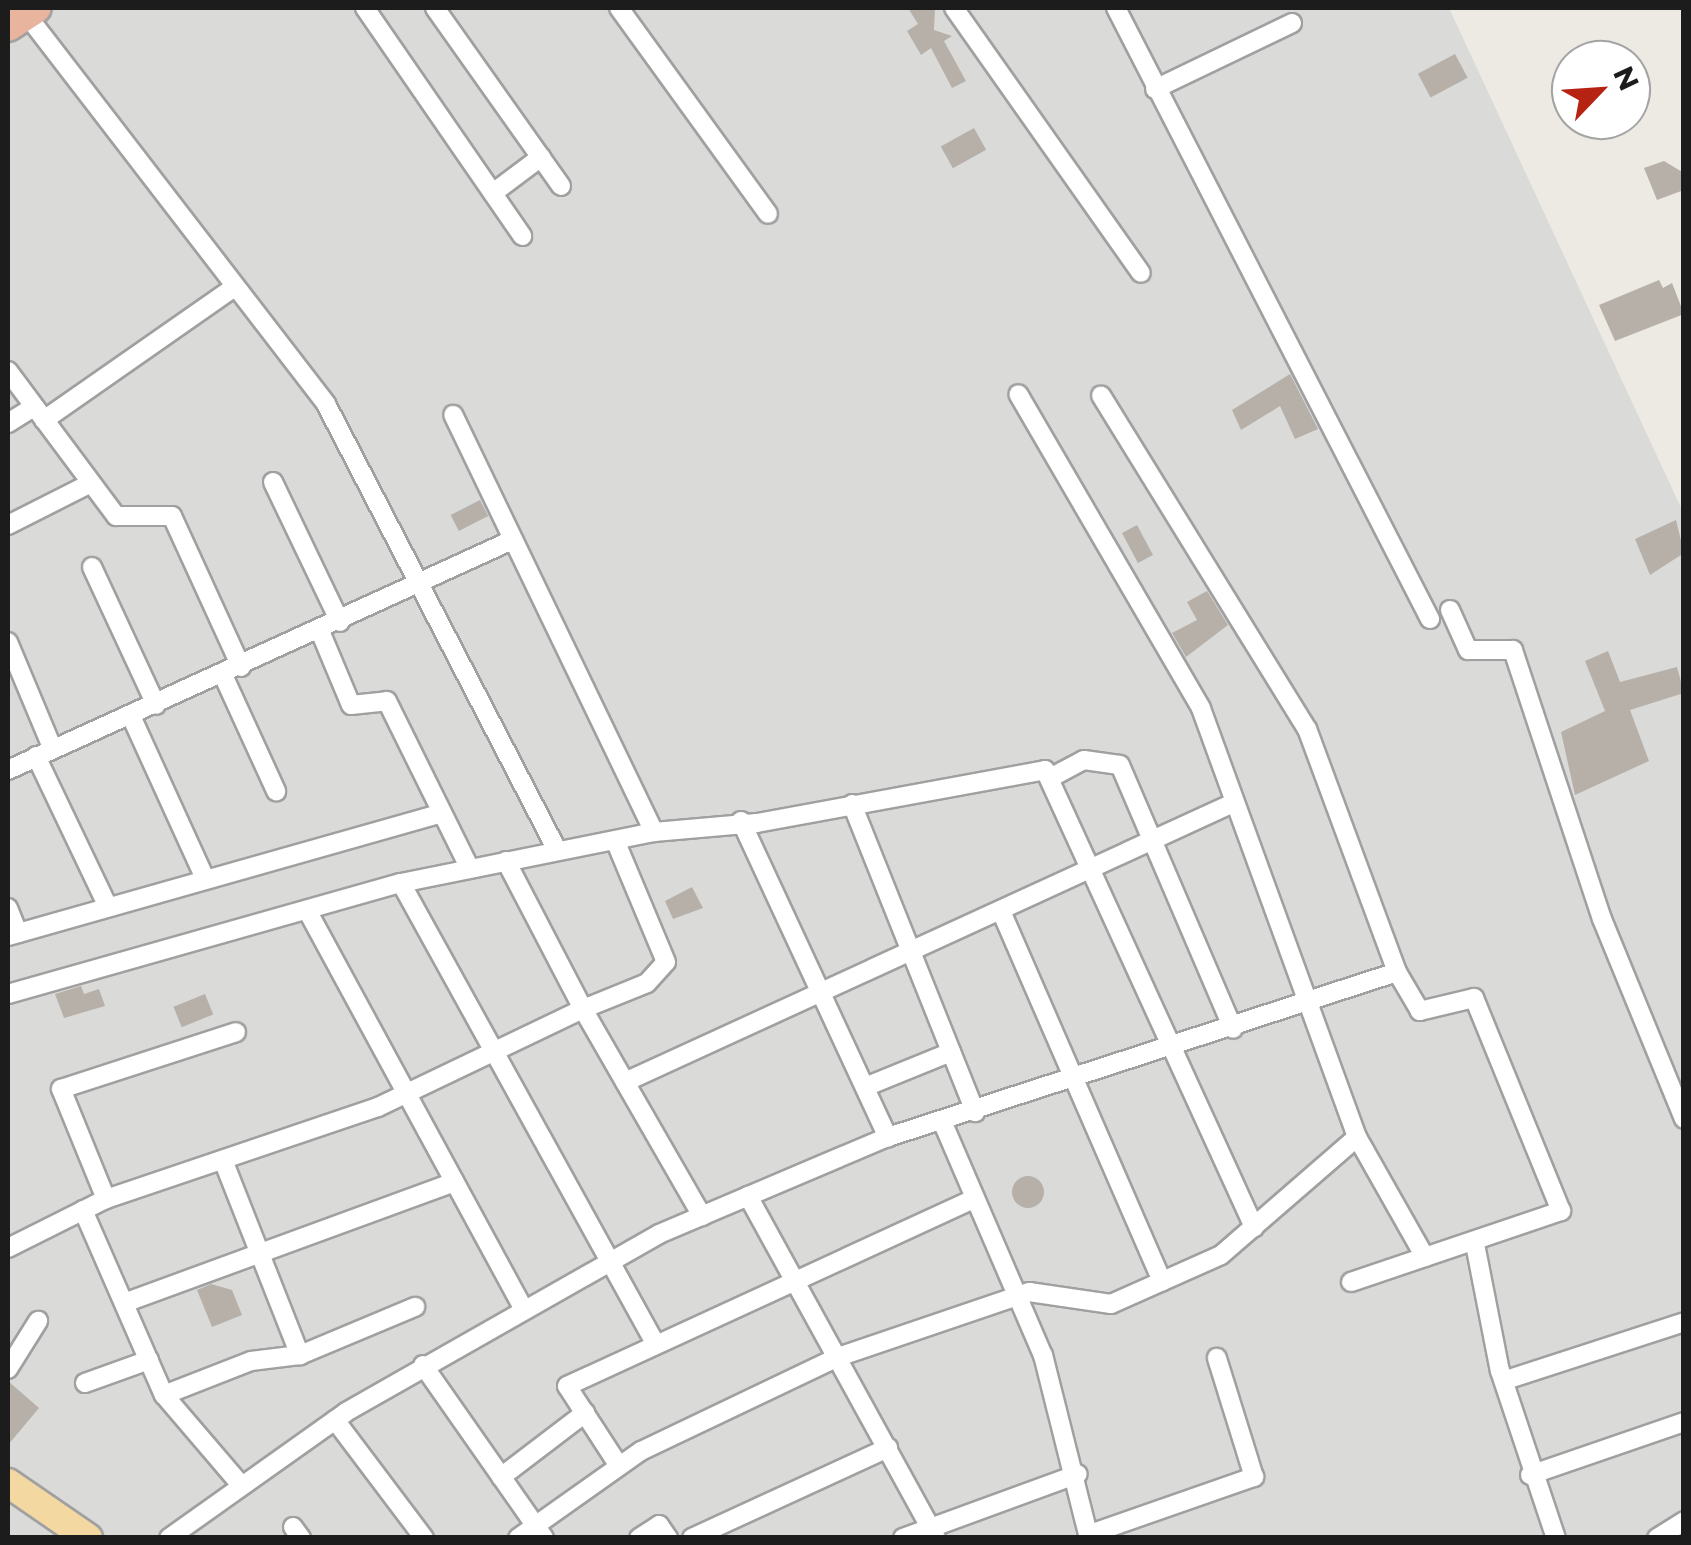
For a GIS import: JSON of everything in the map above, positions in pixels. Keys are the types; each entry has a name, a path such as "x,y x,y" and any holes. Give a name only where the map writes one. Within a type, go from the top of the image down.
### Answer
{"main road":[{"path":"8,1483 88,1538"}],"street":[{"path":"365,8 522,236"},
{"path":"435,8 561,186"},
{"path":"620,8 768,214"},
{"path":"954,8 1140,273"},
{"path":"1116,8 1155,89 1247,248 1430,619"},
{"path":"23,16 326,404 557,850"},
{"path":"1155,89 1292,23"},
{"path":"492,193 541,157"},
{"path":"8,423 39,414 236,287"},
{"path":"8,371 116,516 172,516 241,667"},
{"path":"1018,394 1201,708 1230,804 1357,1137 1425,1257"},
{"path":"1100,396 1308,730 1397,972 1420,1011 1474,998 1562,1210 1475,1244 1351,1282"},
{"path":"453,416 654,832"},
{"path":"273,482 340,622"},
{"path":"8,525 91,483"},
{"path":"8,770 420,586 510,540"},
{"path":"92,566 156,705"},
{"path":"1450,610 1468,650 1513,650 1602,919 1684,1119"},
{"path":"320,631 352,705 387,701 470,868"},
{"path":"8,642 44,752 106,904"},
{"path":"223,675 276,792"},
{"path":"132,716 204,876"},
{"path":"1050,778 1084,760 1120,766 1149,842 1233,1029"},
{"path":"8,994 401,883 470,868 654,832 852,804 1045,770 1092,868 1169,1049 1254,1227"},
{"path":"852,804 976,1112"},
{"path":"626,1082 1230,804"},
{"path":"8,908 13,935 204,876 442,813"},
{"path":"741,821 888,1138"},
{"path":"8,1248 106,1199 406,1093 646,983 666,962 615,840"},
{"path":"506,861 583,1009 702,1216"},
{"path":"401,883 607,1263 655,1343"},
{"path":"307,910 524,1309"},
{"path":"1001,911 1078,1079 1162,1281"},
{"path":"169,1538 240,1484 423,1365 607,1263 702,1216 888,1138 1308,1006 1397,972"},
{"path":"106,1199 61,1089 236,1032"},
{"path":"865,1087 951,1052"},
{"path":"942,1122 1017,1296 1078,1474 1090,1536 1254,1478 1216,1358"},
{"path":"518,1538 539,1532 620,1466 838,1357 1017,1296 1111,1304 1221,1255 1357,1137"},
{"path":"223,1160 300,1355"},
{"path":"124,1304 455,1182"},
{"path":"748,1196 933,1533"},
{"path":"620,1466 567,1386 794,1276 975,1198"},
{"path":"83,1210 164,1395 240,1484"},
{"path":"1475,1244 1530,1475 1556,1538"},
{"path":"164,1395 251,1361 300,1355 415,1307"},
{"path":"8,1369 38,1321"},
{"path":"1506,1380 1684,1322"},
{"path":"86,1382 149,1360"},
{"path":"423,1365 539,1532"},
{"path":"500,1477 585,1414"},
{"path":"335,1420 424,1538"},
{"path":"1530,1475 1684,1422"},
{"path":"692,1538 888,1448"},
{"path":"904,1538 933,1533 1078,1474"},
{"path":"1659,1537 1684,1521"},
{"path":"639,1538 659,1525 668,1538"}],"shaded area":[{"path":"8,8 1449,8 1683,512 1683,1537 8,1538"}],"building":[{"path":"908,8 935,8 934,30 952,36 944,41 966,81 952,88 931,48 921,55 907,31 918,24"},
{"path":"1455,54 1468,78 1431,98 1418,74"},
{"path":"974,128 986,150 953,168 941,146"},
{"path":"1664,161 1684,173 1684,190 1657,200 1644,168"},
{"path":"1659,280 1663,288 1672,283 1684,314 1615,341 1599,305"},
{"path":"1290,374 1318,429 1295,439 1280,406 1241,430 1232,410"},
{"path":"480,500 488,516 459,531 451,515"},
{"path":"1676,520 1684,553 1650,575 1635,539"},
{"path":"1137,525 1153,555 1138,563 1122,533"},
{"path":"1207,591 1228,625 1186,657 1172,633 1197,620 1187,602"},
{"path":"1608,651 1620,682 1677,667 1684,693 1630,710 1649,761 1575,795 1561,732 1605,711 1585,661"},
{"path":"692,887 703,908 673,919 665,901"},
{"path":"81,986 84,994 99,989 105,1006 64,1018 55,994"},
{"path":"205,994 213,1014 182,1027 173,1007"},
{"path":"1028,1176 1039,1181 1044,1192 1039,1203 1028,1208 1017,1203 1012,1192 1017,1181"},
{"path":"211,1284 232,1290 242,1315 212,1327 197,1290"},
{"path":"8,1381 39,1408 8,1445"}]}
